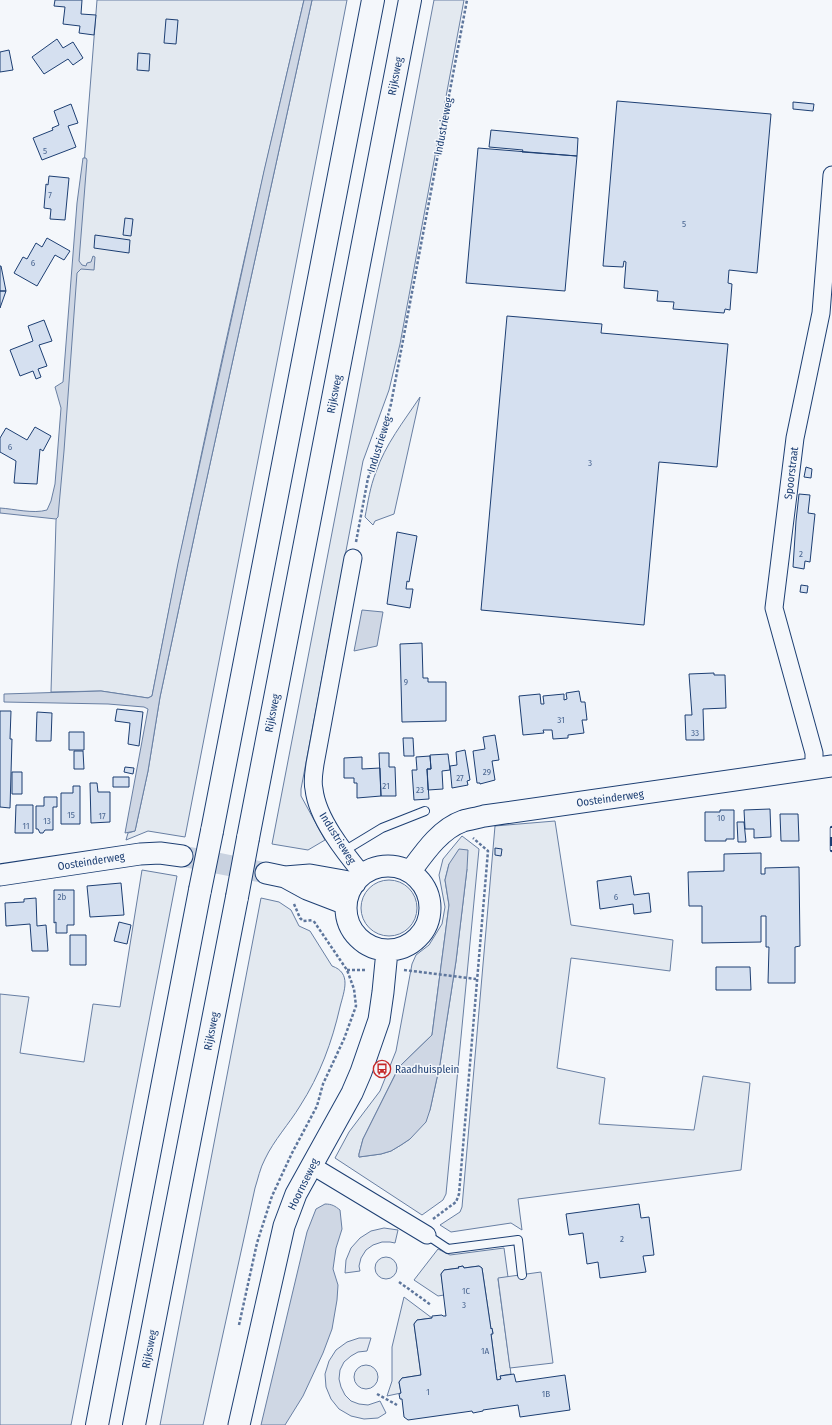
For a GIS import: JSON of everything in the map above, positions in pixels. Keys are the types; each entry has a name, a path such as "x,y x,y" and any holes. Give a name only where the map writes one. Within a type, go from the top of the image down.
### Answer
{"highway":[{"path":"97,1425 373,0"},
{"name":"Rijksweg","path":"134,1425 410,0"}],"street":[{"name":"Spoorstraat","path":"823,767 814,752 774,608 795,438 820,313 832,175"},
{"name":"Industrieweg","path":"353,558 313,782 316,798 324,821 344,851 359,879"},
{"name":"Oosteinderweg","path":"410,872 442,834 451,827 463,821 484,816 823,767"},
{"name":"Oosteinderweg","path":"0,875 140,854 160,853 182,856"},
{"path":"387,866 401,868 410,872 420,880 430,899 431,909 425,930 418,938 400,948 387,951 370,946 361,940 350,924 346,904 348,896 359,879 370,870 387,866"},
{"path":"346,904 307,890 275,875 310,875 359,879"},
{"name":"Hoornseweg","path":"239,1425 281,1236 293,1200 352,1093 371,1045 379,1020 382,1004 387,951"},
{"path":"311,1165 427,1235"}],"lane":[{"path":"344,851 382,828 424,811"},
{"path":"427,1235 448,1249 518,1240 522,1275"}],"path":[{"name":"Industrieweg","path":"353,558 368,478 378,454 391,404 467,0"},
{"path":"427,1235 429,1222 456,1202 459,1194 488,851 468,834 463,821"},
{"path":"294,904 300,918 303,921 313,920"},
{"path":"437,974 476,979"},
{"path":"399,1282 431,1305"},
{"path":"376,1394 396,1405"}],"shaded area":[{"path":"97,0 304,0 187,521 152,696 148,698 101,691 51,692 56,521"},
{"path":"304,0 312,0 160,697 148,771 135,831 125,833 148,709 144,707 108,704 4,702 4,694 101,691 148,698 152,696 178,563 264,171"},
{"path":"312,0 347,0 185,837 148,831 126,840 128,833 135,831 148,771 160,697"},
{"path":"434,0 464,0 400,344 389,390 363,461 301,789 301,796 325,840 308,850 272,844 358,398"},
{"path":"83,158 86,158 87,160 79,261 82,265 86,266 87,263 91,262 93,256 95,257 94,270 81,269 77,273 58,517 56,519 0,513 0,508 30,511 47,510 55,484 61,408 55,387 63,382 77,203"},
{"path":"420,397 394,514 375,521 373,525 365,517 369,494 374,478 384,452"},
{"path":"362,610 383,612 377,646 354,651"},
{"path":"555,821 571,925 673,940 670,971 571,958 557,1068 605,1078 599,1124 694,1130 703,1076 750,1083 741,1170 518,1199 522,1230 511,1223 451,1232 440,1225 460,1212 462,1207 495,826"},
{"path":"462,836 479,849 446,1194 443,1200 422,1215 335,1158 349,1132 380,1091 396,1051 412,964 416,955 429,945 442,924 445,907 439,875 443,859","holes":["449,864 467,869 456,961 440,1064 430,1110 410,1139 401,1145 391,1151 381,1154 359,1157 363,1139 399,1067 432,1035 449,905 445,880"]},
{"path":"459,849 468,850 467,869 456,961 440,1064 430,1110 426,1122 410,1139 401,1145 391,1151 381,1154 359,1157 363,1139 399,1067 432,1035 449,905 445,880 449,864"},
{"path":"142,870 177,876 71,1425 0,1425 0,994 29,997 20,1053 84,1062 93,1004 120,1007"},
{"path":"389,880 400,882 409,888 415,897 417,908 415,919 409,928 400,934 389,936 378,934 369,928 363,919 361,908 363,897 369,888 378,882"},
{"path":"261,898 279,902 291,910 299,926 310,931 332,966 342,973 345,983 344,989 333,1033 314,1082 300,1106 269,1152 260,1170 203,1425 160,1425"},
{"path":"325,1204 330,1204 340,1210 342,1229 336,1248 333,1269 338,1285 332,1329 323,1353 303,1396 285,1425 261,1425 307,1232 316,1209"},
{"path":"384,1228 398,1230 395,1243 382,1242 373,1245 366,1250 361,1258 359,1266 360,1271 345,1273 346,1260 351,1248 360,1238 371,1231"},
{"path":"504,1248 508,1277 498,1279 511,1374 500,1376 501,1379 497,1380 491,1334 493,1333 491,1329 482,1268 479,1266 464,1268 463,1266 444,1270 441,1274 444,1295 438,1296 414,1280 438,1249 450,1255"},
{"path":"382,1257 390,1257 397,1264 397,1272 390,1279 382,1279 375,1272 375,1264"},
{"path":"541,1272 553,1363 510,1368 498,1278"},
{"path":"404,1297 432,1318 417,1320 414,1324 421,1375 402,1378 399,1382 401,1393 387,1396 392,1381 392,1347"},
{"path":"359,1338 371,1338 367,1351 358,1352 344,1362 340,1370 339,1379 345,1395 351,1401 368,1405 380,1401 386,1413 378,1418 364,1419 351,1416 339,1409 331,1399 326,1387 325,1374 329,1361 336,1350 347,1342"},
{"path":"366,1365 371,1366 377,1372 377,1382 371,1388 366,1389 361,1388 355,1382 354,1377 355,1372 361,1366"}],"building":[{"path":"55,0 82,0 81,14 96,15 94,35 79,33 80,26 63,24 65,7 54,6"},
{"path":"166,19 178,20 176,44 164,43"},
{"path":"57,39 63,48 73,42 83,58 73,65 68,59 44,74 32,57"},
{"path":"9,50 13,70 0,72 0,52"},
{"path":"138,53 150,54 149,71 137,70"},
{"path":"617,101 771,114 757,273 729,270 728,283 732,284 730,310 725,309 724,313 673,309 674,302 657,301 658,291 624,288 626,262 624,261 623,267 603,266"},
{"path":"793,102 814,104 813,111 793,109"},
{"path":"71,104 78,123 68,126 76,147 42,160 33,138 53,130 52,128 59,125 54,111"},
{"path":"491,130 578,138 577,156 522,152 523,150 489,147"},
{"path":"478,148 577,156 565,291 466,283"},
{"path":"49,176 69,178 65,220 50,219 51,209 44,208 46,184 48,185"},
{"path":"125,218 133,219 131,236 123,235"},
{"path":"95,235 130,240 129,253 94,248"},
{"path":"47,238 70,251 64,260 55,255 37,286 14,273 23,257 27,259 36,243 42,247"},
{"path":"1,266 6,291 0,291"},
{"path":"0,291 6,291 0,308"},
{"path":"507,316 602,324 601,333 728,344 717,467 659,462 644,625 481,610"},
{"path":"44,320 52,341 39,345 47,366 38,369 41,377 36,379 33,371 20,376 10,350 33,341 28,326"},
{"path":"35,427 51,436 43,451 40,449 37,484 14,483 16,461 0,452 0,438 6,428 27,440"},
{"path":"806,467 812,469 811,478 804,477"},
{"path":"799,494 810,495 808,513 815,514 810,562 805,561 804,569 793,567"},
{"path":"397,532 417,536 409,582 407,581 406,589 413,589 410,608 387,604"},
{"path":"801,585 808,586 807,593 800,592"},
{"path":"422,643 423,678 428,678 428,682 446,682 446,721 402,722 400,644"},
{"path":"714,673 714,675 725,675 726,708 703,709 704,740 686,740 685,715 692,715 689,674"},
{"path":"579,691 581,702 585,702 587,720 582,720 584,733 568,735 568,738 553,739 552,730 543,730 544,733 523,735 519,696 540,694 541,704 544,704 543,696 564,694 564,700 567,699 566,693"},
{"path":"117,709 143,712 139,746 128,744 130,723 115,721"},
{"path":"0,711 11,711 10,739 12,739 10,808 0,807"},
{"path":"37,712 52,713 51,741 36,741"},
{"path":"69,732 84,732 84,750 69,750"},
{"path":"495,735 499,760 492,761 495,780 480,784 477,783 473,751 485,749 483,737"},
{"path":"403,738 413,738 414,756 404,756"},
{"path":"465,750 470,780 467,781 468,785 452,788 450,766 457,765 456,752"},
{"path":"74,751 83,751 84,769 74,769"},
{"path":"379,753 389,753 389,767 395,767 396,796 381,796"},
{"path":"448,754 450,770 442,771 443,789 428,790 427,769 431,769 430,755"},
{"path":"430,756 431,769 427,769 429,799 414,800 412,770 417,770 416,757"},
{"path":"362,757 362,769 380,768 381,796 357,798 357,783 354,783 354,778 344,778 344,758"},
{"path":"125,767 134,768 133,774 124,772"},
{"path":"12,772 22,772 22,794 12,794"},
{"path":"113,777 129,777 129,787 113,787"},
{"path":"90,783 97,783 98,792 110,792 110,822 91,823"},
{"path":"73,786 80,786 80,824 61,824 61,793 73,793"},
{"path":"44,797 57,797 57,807 53,807 53,830 45,830 43,833 40,833 38,829 36,829 36,806 44,806"},
{"path":"16,805 33,805 33,833 15,833"},
{"path":"770,809 771,837 754,838 754,829 745,829 744,810"},
{"path":"720,810 734,810 734,839 726,839 726,841 705,841 705,812 720,812"},
{"path":"780,814 798,814 799,841 781,841"},
{"path":"737,822 744,822 746,842 738,842"},
{"path":"495,848 502,849 501,856 495,855"},
{"path":"761,853 761,874 765,874 765,868 799,867 800,946 795,947 795,983 768,983 769,947 766,947 766,916 761,916 761,942 702,943 702,906 689,906 688,872 724,871 724,854"},
{"path":"631,876 634,895 649,893 651,912 634,914 633,904 600,909 597,881"},
{"path":"121,883 124,915 90,917 87,886"},
{"path":"54,890 74,890 74,925 67,925 67,933 56,933 56,922 54,923"},
{"path":"36,898 37,926 46,925 48,951 32,951 30,924 6,926 5,903 24,902 24,899"},
{"path":"119,922 131,925 127,944 114,941"},
{"path":"70,935 86,935 86,965 70,965"},
{"path":"716,967 750,967 751,990 716,990"},
{"path":"639,1204 641,1218 649,1217 654,1255 643,1256 646,1272 600,1278 598,1262 587,1264 583,1233 569,1235 566,1214"},
{"path":"463,1266 464,1268 479,1266 482,1268 493,1334 491,1334 497,1380 501,1379 500,1376 514,1374 516,1382 565,1375 570,1410 520,1417 518,1405 483,1410 473,1413 472,1411 408,1420 404,1417 402,1399 400,1399 399,1394 401,1393 399,1382 402,1378 421,1375 414,1324 417,1320 432,1318 432,1316 446,1316 441,1274 444,1270"}],"tunnel":[{"path":"182,856 266,873"}],"railway":[{"path":"832,828 832,850"}],"place":[{"name":"Raadhuisplein","path":"382,1069"}]}
